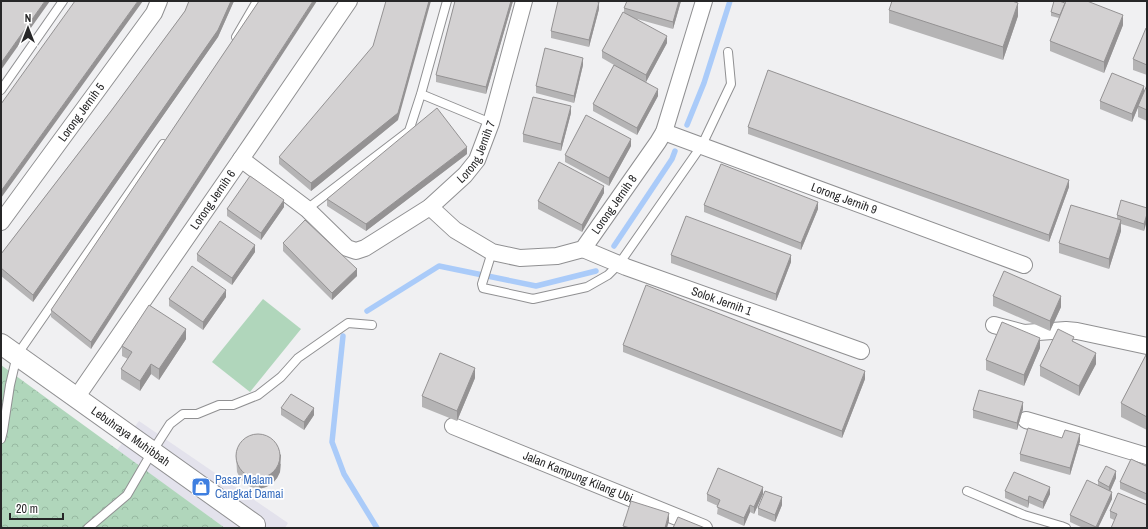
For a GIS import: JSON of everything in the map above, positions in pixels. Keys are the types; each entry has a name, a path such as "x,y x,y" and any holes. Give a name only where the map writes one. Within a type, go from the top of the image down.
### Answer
{"street":[{"name":"Lorong Jernih 5","path":"1,222 154,13 159,1"},
{"name":"Lorong Jernih 6","path":"76,398 349,1"},
{"name":"Lorong Jernih 7","path":"306,209 347,248 356,251 365,248 430,207 465,175 477,160 491,123 524,1"},
{"name":"Lorong Jernih 8","path":"583,250 664,132 704,1"},
{"name":"Lorong Jernih 9","path":"664,132 1024,265"},
{"path":"241,159 306,209"},
{"path":"430,207 455,230 491,254 520,258 557,256 583,250"},
{"name":"Solok Jernih 1","path":"583,250 861,351"},
{"path":"994,325 1024,333 1066,330 1077,331 1147,346"},
{"name":"Lebuhraya Muhibbah","path":"1,344 256,527"},
{"path":"1026,420 1064,430 1147,456"},
{"name":"Jalan Kampung Kilang Ubi","path":"453,426 704,528"}],"lane":[{"path":"1,90 63,1"},
{"path":"233,41 256,1"},
{"path":"306,209 409,130 421,94 447,1"},
{"path":"491,254 482,284 483,288 533,299 587,287 608,275 619,264 702,145 731,84 728,52"},
{"path":"421,94 491,123"},
{"path":"1,439 10,385 17,355 166,140"},
{"path":"88,528 127,495 170,424 183,414 197,414 219,405 233,405 258,395 281,377 298,358 348,323 372,325"},
{"path":"967,491 1024,515 1066,528"}],"shaded area":[{"name":"Pasar Malam Cangkat Damai","path":"139,421 288,523 285,528 225,528 117,450"}],"green space":[{"path":"263,299 301,329 250,392 212,362"},
{"path":"1,365 225,528 1,528"}],"building":[{"path":"1,1 45,1 1,63"},
{"path":"75,1 138,1 1,191 1,104"},
{"path":"189,1 231,1 218,30 33,295 1,268 1,254 111,111 185,11"},
{"path":"259,1 313,1 91,342 51,310"},
{"path":"386,1 429,1 398,113 311,183 279,157 373,46"},
{"path":"455,1 511,1 486,87 436,75"},
{"path":"558,1 599,2 589,40 551,31"},
{"path":"627,1 679,1 673,22 624,8"},
{"path":"892,1 1012,1 1018,3 1003,47 889,10"},
{"path":"1054,1 1065,3 1060,15 1051,12"},
{"path":"1066,1 1087,1 1123,15 1104,62 1050,41"},
{"path":"623,12 667,36 646,75 602,51"},
{"path":"1147,28 1147,65 1133,59"},
{"path":"545,48 583,58 574,96 536,86"},
{"path":"614,65 658,89 637,128 593,104"},
{"path":"768,70 1069,180 1049,235 748,127"},
{"path":"1112,73 1144,86 1132,114 1100,101"},
{"path":"1147,85 1147,110 1138,106"},
{"path":"533,97 571,106 561,144 523,134"},
{"path":"437,108 467,147 366,224 327,199"},
{"path":"586,115 631,139 609,178 565,155"},
{"path":"559,162 604,186 582,225 538,201"},
{"path":"721,164 818,202 801,243 704,205"},
{"path":"250,176 284,200 261,233 227,209"},
{"path":"1121,200 1147,208 1144,224 1117,215"},
{"path":"1071,205 1121,220 1109,259 1059,243"},
{"path":"686,216 791,255 776,294 671,255"},
{"path":"305,220 357,269 332,293 283,243"},
{"path":"220,221 255,245 232,278 197,254"},
{"path":"192,266 226,290 203,322 169,299"},
{"path":"1004,271 1061,296 1050,321 993,296"},
{"path":"646,285 865,371 842,431 623,345"},
{"path":"149,305 186,329 159,369 151,364 140,381 121,369 132,352 122,346"},
{"path":"1002,322 1040,338 1024,375 986,360"},
{"path":"1058,329 1074,337 1072,341 1096,353 1079,386 1040,366"},
{"path":"440,353 475,368 457,411 422,396"},
{"path":"1147,353 1147,417 1121,403"},
{"path":"979,390 1023,402 1017,423 973,410"},
{"path":"291,394 314,408 304,422 281,408"},
{"path":"1028,428 1062,438 1065,430 1080,434 1070,468 1020,454"},
{"path":"254,434 262,434 274,440 280,452 280,460 274,472 262,478 254,478 242,472 236,460 236,452 242,440"},
{"path":"1131,459 1146,466 1147,462 1147,494 1120,482"},
{"path":"1106,466 1116,471 1109,487 1098,481"},
{"path":"718,468 763,487 754,507 750,505 744,518 717,507 720,500 707,494"},
{"path":"1014,472 1050,487 1043,502 1029,496 1028,501 1005,491"},
{"path":"1087,480 1112,492 1096,527 1070,515"},
{"path":"765,491 782,497 775,515 758,508"},
{"path":"1118,493 1147,505 1147,528 1111,528 1117,514 1110,511"},
{"path":"631,501 669,513 665,528 630,528 623,526"},
{"path":"678,517 705,528 673,528"}],"waterway":[{"path":"687,125 704,83 730,1"},
{"path":"614,246 672,159 675,151"},
{"path":"367,311 439,266 536,286 596,271"},
{"path":"343,336 332,442 344,474 377,528"}],"place":[{"name":"Pasar Malam Cangkat Damai","path":"201,487"}]}
